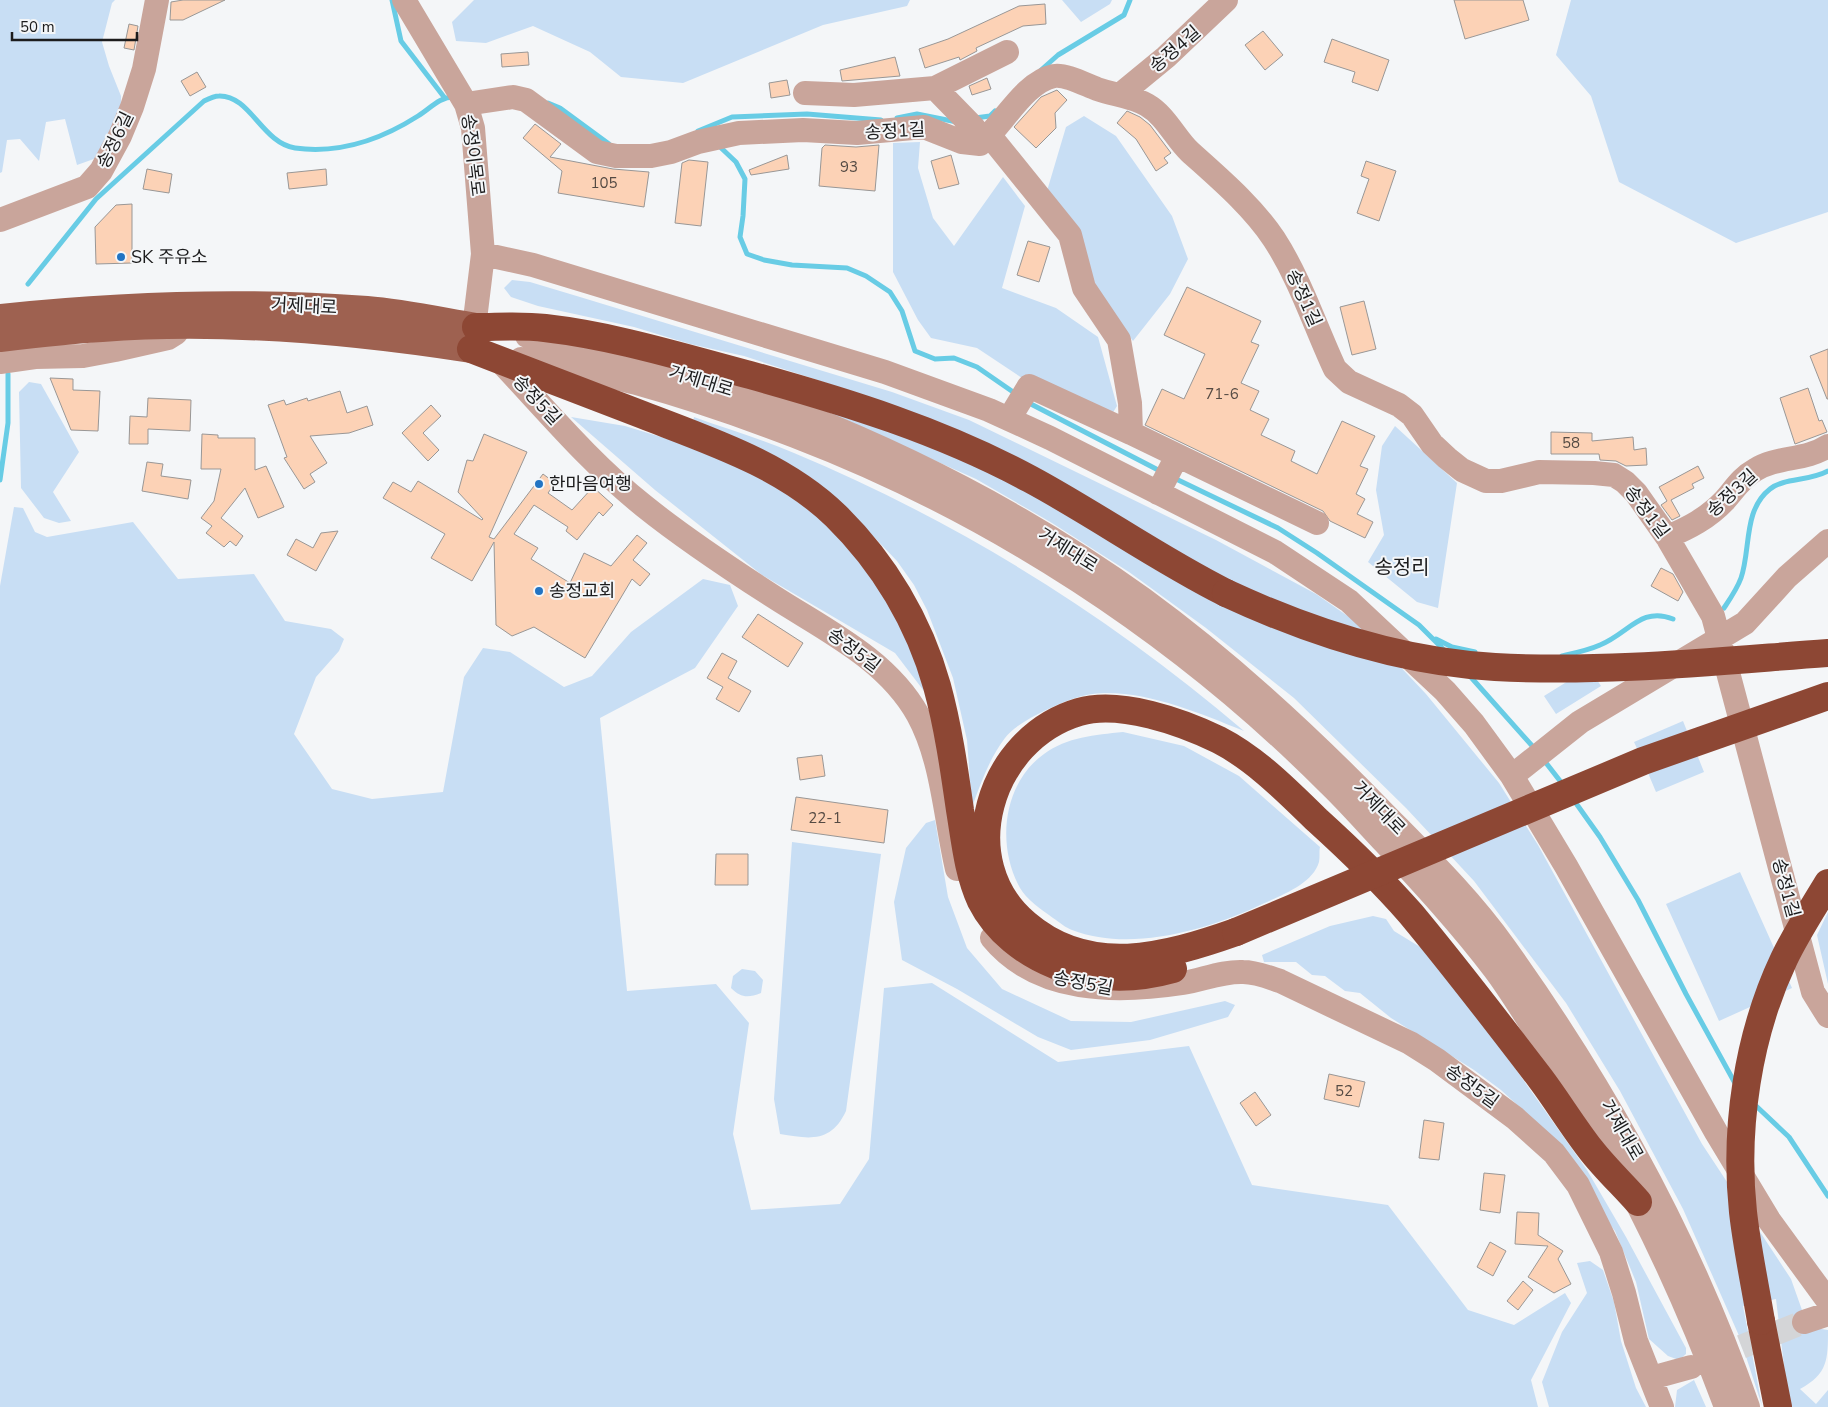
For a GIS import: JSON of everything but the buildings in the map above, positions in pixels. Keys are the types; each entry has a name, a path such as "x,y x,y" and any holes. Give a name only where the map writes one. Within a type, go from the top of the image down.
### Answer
{"highway":[{"path":"474,338 542,327 608,337 833,398 903,421 978,453 1031,479 1174,567 1226,593 1279,617 1359,644 1421,657 1494,667 1578,668 1656,665 1828,653"},
{"path":"474,338 500,360 738,452 805,491 836,516 868,552 899,595 922,641 937,686 954,772 968,861 982,902 1002,930 1026,951 1073,972 1100,976 1132,977 1163,972 1211,959 1245,938 1643,761 1828,696"},
{"path":"1638,1202 1592,1151 1541,1080 1409,912 1329,831 1269,774 1222,742 1185,725 1148,714 1097,709 1080,712 1062,719 1031,738 1012,756 990,799 988,849 992,872 1002,896 1020,920 1039,936 1056,946 1097,957 1142,957 1245,938 1649,778 1828,712"},
{"path":"1778,1407 1761,1321 1742,1203 1742,1124 1747,1084 1762,1017 1784,960 1828,883"}],"main road":[{"name":"거제대로","path":"0,318 92,308 249,303 369,310 474,338"},
{"name":"거제대로","path":"0,338 103,328 180,326 245,327 364,335 474,338"}],"street":[{"name":"송정6길","path":"0,220 87,187 101,171 120,136 132,107 144,69 157,0"},
{"name":"송정이목로","path":"404,0 466,104 477,154 483,254 474,338"},
{"name":"송정4길","path":"1121,94 1173,52 1226,0"},
{"path":"805,93 943,96 1007,52"},
{"name":"송정1길","path":"466,104 513,97 526,100 598,152 616,156 651,156 722,137 779,131 829,130 857,133 924,127 936,130 962,142 981,136 1042,80 1056,75 1106,92 1121,94 1148,106 1167,124 1178,140 1261,221 1287,262 1335,369 1349,382 1399,405 1412,415 1432,444 1447,458 1462,470 1486,481 1500,481 1539,472 1578,472 1614,475 1625,482 1636,493 1667,537 1713,616 1813,992 1828,1016"},
{"path":"943,96 1070,235 1084,288 1119,340 1130,403 1130,433"},
{"path":"483,254 532,265 934,388 1009,419 1275,552 1350,601 1445,691 1519,770 1566,866 1716,1132 1769,1220 1828,1301"},
{"path":"0,362 35,357 83,356 131,347 168,338 176,333 180,326"},
{"name":"거제대로","path":"474,338 717,408 797,436 926,493 1002,533 1132,618 1218,682 1327,781 1440,903 1496,972 1552,1054 1595,1124 1638,1202 1688,1310 1726,1407"},
{"name":"거제대로","path":"474,338 636,362 718,386 805,416 874,446 946,480 1013,516 1086,561 1144,600 1229,667 1339,766 1452,882 1504,945 1608,1103 1641,1163 1693,1271 1748,1407"},
{"name":"송정5길","path":"500,360 610,478 643,506 724,565 834,633 862,653 889,677 918,715 930,742 961,887 976,918 999,946 1024,966 1057,981 1090,988 1126,990 1188,982 1241,972 1259,974 1280,981 1410,1043 1437,1060 1515,1118 1554,1153 1578,1185 1611,1252 1636,1341 1662,1407"},
{"path":"1009,419 1029,386 1317,524"},
{"name":"송정3길","path":"1667,537 1692,527 1711,514 1754,470 1768,464 1815,453 1828,446"},
{"path":"1158,493 1177,456"},
{"path":"1519,770 1580,722 1744,623 1792,572 1828,541"},
{"path":"1804,1322 1828,1314"},
{"path":"1651,1378 1690,1367"}],"shaded area":[{"path":"0,0 115,0 112,3 102,42 121,96 121,120 105,155 77,165 65,119 46,122 39,161 20,139 7,140 2,172 0,173"},
{"path":"474,0 910,0 907,6 823,25 683,83 621,77 590,52 533,26 486,43 456,41 452,22"},
{"path":"1062,0 1112,0 1110,4 1081,22"},
{"path":"1571,0 1828,0 1828,212 1736,243 1619,182 1591,96 1556,55"},
{"path":"1084,116 1116,136 1172,216 1188,259 1170,294 1133,341 1096,289 1047,191 1066,127"},
{"path":"920,142 918,168 933,218 954,246 1003,177 1025,206 1002,288 1056,308 1098,337 1117,406 1112,414 1022,378 977,348 931,338 918,320 893,272 893,143"},
{"path":"512,280 530,282 892,392 969,420 1216,540 1316,594 1362,626 1426,694 1499,783 1538,845 1702,1144 1791,1279 1808,1327 1828,1330 1828,1349 1825,1365 1816,1378 1800,1389 1816,1404 1828,1390 1828,1407 1789,1407 1776,1299 1743,1306 1762,1406 1740,1338 1683,1209 1620,1091 1566,1003 1474,881 1406,808 1294,698 1206,628 1129,572 1052,523 976,479 833,415 851,391 744,356 690,344 634,327 538,306 511,297 504,288"},
{"path":"29,382 41,384 79,452 53,492 71,521 59,523 44,518 21,488 19,392"},
{"path":"571,417 625,426 684,444 772,482 820,518 858,559 889,600 913,644 930,699 895,653 762,575 655,490"},
{"path":"694,417 782,448 855,480 973,541 1030,574 1086,610 1193,689 1244,731 1176,705 1139,696 1096,693 1081,696 1041,713 1024,722 1009,734 999,746 990,763 972,807 967,740 953,678 927,610 914,585 897,561 850,512 693,423"},
{"path":"1395,426 1457,483 1438,608 1417,602 1368,562 1384,535 1376,490 1382,446"},
{"path":"14,507 23,508 35,532 47,537 133,522 178,579 254,574 285,621 331,629 344,639 339,651 316,677 294,734 332,789 372,799 443,792 464,677 483,648 510,652 564,687 592,676 631,632 703,579 730,585 738,606 695,668 600,718 627,991 716,984 749,1023 733,1134 751,1210 840,1204 869,1159 884,988 932,983 1058,1062 1189,1046 1252,1185 1388,1205 1468,1310 1514,1325 1565,1293 1571,1303 1531,1380 1538,1407 0,1407 0,586"},
{"path":"1589,668 1601,686 1556,714 1544,696"},
{"path":"1683,721 1691,741 1643,761 1634,742"},
{"path":"1123,732 1184,746 1239,776 1320,847 1319,862 1309,878 1283,895 1213,924 1166,936 1141,939 1117,939 1094,936 1070,929 1035,904 1020,888 1012,871 1008,853 1006,834 1008,816 1012,798 1020,781 1030,766 1053,748 1072,740"},
{"path":"1696,752 1704,772 1656,792 1648,773"},
{"path":"935,820 948,897 967,948 1002,989 1071,1021 1131,1022 1225,1001 1235,1005 1228,1017 1150,1040 1071,1050 1038,1037 957,989 902,960 894,902 906,848 926,823"},
{"path":"792,842 881,854 846,1111 834,1129 826,1134 810,1137 780,1134 774,1099"},
{"path":"1740,872 1792,988 1719,1021 1666,904"},
{"path":"1828,912 1828,984 1817,935"},
{"path":"1373,916 1386,919 1394,931 1425,950 1473,1009 1587,1170 1626,1237 1686,1348 1686,1354 1679,1360 1668,1356 1649,1339 1636,1282 1615,1231 1526,1113 1501,1090 1474,1070 1391,1018 1360,993 1345,991 1325,976 1312,975 1296,962 1264,962 1262,955 1330,926"},
{"path":"742,969 755,971 763,980 761,993 745,996 738,994 731,988 733,976"},
{"path":"1590,1261 1603,1270 1614,1302 1621,1341 1636,1388 1646,1407 1549,1407 1542,1382 1562,1332 1587,1293 1577,1263"},
{"path":"1694,1380 1706,1407 1675,1407 1677,1390"}],"waterway":[{"path":"392,0 401,41 444,97"},
{"path":"1040,71 1058,55 1124,15 1130,0"},
{"path":"28,284 96,199 204,101 215,96 230,98 239,103 274,138 284,144 295,148 311,149 344,147 375,138 418,116 439,101 454,97"},
{"path":"548,103 560,108 609,144"},
{"path":"975,118 990,116 995,111"},
{"path":"698,131 732,117 807,114 881,120"},
{"path":"897,118 917,114 957,122"},
{"path":"718,145 736,162 745,179 740,237 747,254 764,260 792,265 847,268 866,276 890,292 902,311 915,351 935,359 954,358 977,367 1016,394"},
{"path":"0,480 8,423 8,374"},
{"path":"1027,402 1162,472"},
{"path":"1724,608 1741,578 1749,530 1755,508 1761,498 1776,485 1828,471"},
{"path":"1174,478 1278,528 1317,553 1419,625 1445,651"},
{"path":"1562,656 1600,645 1643,619 1652,616 1673,619"},
{"path":"1436,639 1452,647 1475,652"},
{"path":"1469,675 1535,749"},
{"path":"1543,759 1564,786"},
{"path":"1573,799 1600,837 1638,900 1686,994 1736,1085"},
{"path":"1754,1104 1789,1137 1828,1196"}],"tunnel":[{"path":"1708,1360 1804,1322"}],"place":[{"name":"SK 주유소","path":"121,257"},
{"name":"한마음여행","path":"539,484"},
{"name":"송정교회","path":"539,591"}],"district":[{"name":"송정리","path":"1402,567"}]}
